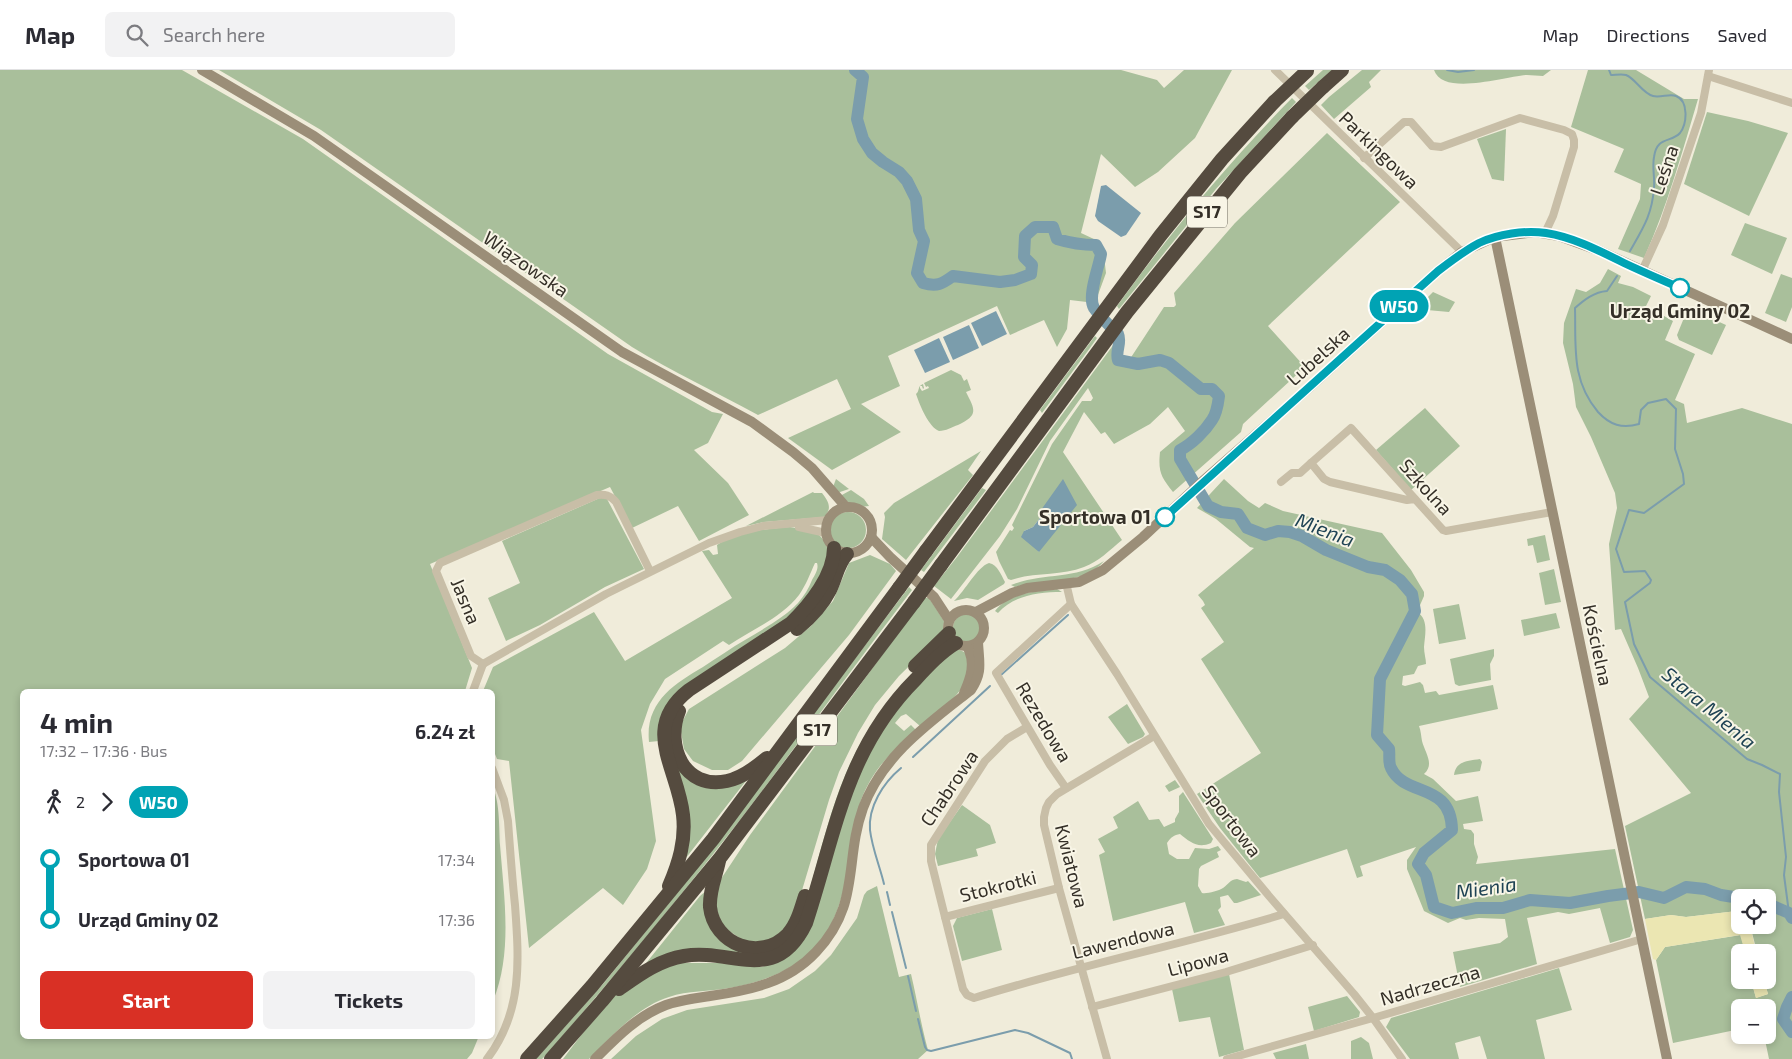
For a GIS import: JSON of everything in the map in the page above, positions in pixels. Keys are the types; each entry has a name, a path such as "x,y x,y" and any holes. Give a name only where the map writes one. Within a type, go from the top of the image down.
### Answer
{"highway":[{"name":"S17","path":"527,1059 592,986 714,839 1160,236 1222,158 1274,102 1307,70"},
{"name":"S17","path":"551,1059 602,1001 720,858 914,602 1127,312 1240,173 1292,117 1342,70"},
{"path":"662,900 674,874 684,835 681,800 663,743 667,717 680,697 689,690 803,612 821,587 834,555 834,548"},
{"path":"781,746 758,766 739,778 714,783 700,779 687,770 678,758 674,746 675,722 679,712 697,694 797,629 812,617 830,590 842,558 847,554"},
{"path":"720,858 710,901 712,916 718,929 728,940 741,946 760,948 775,944 787,935 800,911 838,787 854,748 899,682 956,636"},
{"path":"602,1001 644,971 670,959 693,955 757,961 776,956 794,943 806,923 848,784 867,743 891,706 956,636"}],"main road":[{"name":"Wiązowska","path":"202,70 314,136 622,352 752,422 812,468 827,488 846,507"},
{"name":"Lubelska","path":"976,612 1027,588 1079,582 1103,570 1143,537 1438,271 1462,252 1495,237 1545,232 1559,236 1600,251 1792,339"},
{"name":"Kościelna","path":"1495,237 1667,1059"},
{"name":"Wiązowska","path":"827,488 831,517"},
{"path":"846,507 855,508 866,514 871,525 871,537 864,548 847,554 834,548 828,542 826,534 831,517 846,507"},
{"path":"594,1059 632,1024 660,1008 685,1000 742,991 765,985 787,975 806,962 830,935 842,913 846,902 860,818 869,793 878,776 898,752 971,690 977,681 980,669 978,642 984,633 984,621 976,612 967,609 958,611 934,597 871,537"},
{"path":"864,548 890,557"},
{"path":"934,597 973,662 972,673 961,698"},
{"name":"Lubelska","path":"984,621 1000,600"},
{"path":"956,636 958,611"},
{"path":"956,636 978,642"}],"street":[{"name":"Parkingowa","path":"1275,70 1462,252"},
{"name":"Leśna","path":"1642,271 1663,225 1701,113 1709,73 1792,102"},
{"path":"1364,158 1404,122 1408,121 1432,146 1441,147 1520,118 1572,134 1574,146 1553,213 1545,232"},
{"name":"Szkolna","path":"1311,464 1350,428 1440,528 1446,531 1552,512"},
{"path":"1281,482 1292,473 1300,473 1311,464 1324,479 1330,482 1407,500 1415,499"},
{"name":"Jasna","path":"483,664 471,656 436,571 440,563 528,524 597,495 604,494 611,496 616,502 650,571"},
{"path":"474,689 483,664 650,571 709,543 740,532 764,526 831,517"},
{"path":"782,524 807,528 826,534"},
{"name":"Sportowa","path":"1066,583 1071,604 1117,674 1209,824 1374,1018 1402,1059"},
{"name":"Rezedowa","path":"1066,788 1050,765 996,673 1071,604"},
{"name":"Chabrowa","path":"970,997 963,989 931,861 931,845 959,799 991,755 1012,735 1027,727"},
{"name":"Kwiatowa","path":"1106,1059 1059,888 1046,837 1044,817 1049,802 1066,788 1154,736"},
{"path":"487,1059 502,1033 512,1008 517,984 519,957 508,821 504,800 495,776"},
{"name":"Stokrotki","path":"945,916 1059,888"},
{"name":"Lawendowa","path":"970,997 974,998 1081,967 1232,930 1284,914"},
{"name":"Nadrzeczna","path":"1227,1059 1642,939"},
{"name":"Lipowa","path":"1092,1007 1226,972 1313,945"}],"green space":[{"path":"0,70 182,70 303,139 608,354 712,412 723,414 708,443 694,450 728,483 749,515 699,541 678,506 632,528 610,487 430,564 472,668 466,689 20,689 20,1039 478,1039 472,1053 467,1059 0,1059"},
{"path":"219,70 1121,70 1157,80 1164,88 1184,70 1232,70 1195,138 1158,172 1135,187 1101,154 1081,233 1096,240 1103,248 1106,273 1095,303 1070,300 1067,329 1057,347 1044,320 1010,335 997,306 888,356 900,386 861,404 901,432 832,470 788,438 851,409 837,379 758,415 632,347 321,130"},
{"path":"1323,70 1332,70 1309,90 1305,86"},
{"path":"1362,70 1381,70 1369,82 1371,87 1334,119 1321,105"},
{"path":"1434,70 1551,70 1543,76 1527,75 1462,84 1440,78"},
{"path":"1588,70 1636,70 1684,99 1698,99 1667,200 1644,258 1618,249 1640,199 1641,184 1614,172 1624,149 1571,127"},
{"path":"1292,98 1296,102 1216,189 1119,309 1117,306 1183,220 1247,145"},
{"path":"1707,112 1748,121 1788,133 1749,216 1684,184"},
{"path":"1506,129 1504,181 1492,179 1477,139"},
{"path":"1327,133 1400,202 1268,326 1305,367 1243,424 1241,432 1173,492 1161,474 1160,452 1185,431 1168,407 1150,424 1114,444 1105,432 1101,434 1084,412 1063,452 1122,540 1108,552 1094,562 1075,570 1011,580 1008,579 996,552 1010,530 1012,531 1014,528 1012,525 1052,444 1082,401 1091,401 1093,398 1088,388 1050,441 1017,509 1000,536 951,599 934,586 1114,344 1114,364 1126,365 1164,307 1174,307 1176,305 1174,293 1235,223","holes":["1043,514 1039,552 1024,531 1033,527"]},
{"path":"1745,223 1787,238 1772,274 1731,255"},
{"path":"1608,269 1621,276 1618,283 1633,287 1651,296 1646,306 1673,321 1665,340 1695,354 1675,400 1684,404 1687,423 1742,408 1792,424 1792,1059 1769,1059 1766,1044 1776,1044 1776,999 1731,999 1731,1031 1673,1043 1656,960 1665,947 1741,935 1743,944 1731,944 1731,989 1754,989 1756,998 1768,994 1767,989 1776,989 1776,944 1755,944 1752,934 1776,934 1776,889 1731,889 1731,912 1686,917 1671,915 1645,919 1625,826 1691,793 1629,719 1649,697 1621,629 1615,630 1609,544 1617,508 1615,493 1576,407 1573,384 1563,343 1564,323 1576,289 1586,292 1600,283"},
{"path":"1781,274 1792,278 1792,307 1786,322 1765,313"},
{"path":"1433,292 1455,302 1449,312 1427,310 1422,303"},
{"path":"1688,308 1726,325 1712,355 1679,340 1677,335"},
{"path":"1095,336 1097,338 1042,413 1040,410"},
{"path":"951,370 961,375 964,381 967,379 971,390 966,392 972,403 972,415 949,429 939,431 935,429 922,410 916,394 920,386 922,391 929,388 928,386 926,387 924,383"},
{"path":"1425,408 1460,446 1411,490 1376,450"},
{"path":"981,451 968,470 973,475 906,560 882,539 884,513 894,503"},
{"path":"836,479 849,489 837,493 833,487"},
{"path":"1224,479 1248,501 1259,508 1265,503 1283,511 1382,533 1411,570 1424,592 1417,612 1425,623 1424,647 1426,664 1418,666 1414,674 1403,676 1402,685 1420,682 1425,693 1436,691 1439,695 1493,685 1498,709 1419,726 1429,762 1429,766 1424,774 1433,779 1456,801 1478,796 1483,821 1463,824 1464,829 1471,830 1474,834 1474,844 1478,857 1476,864 1615,849 1633,930 1630,937 1610,943 1600,908 1569,914 1558,912 1527,918 1537,964 1460,987 1453,952 1500,943 1508,937 1505,919 1479,918 1466,920 1460,918 1448,923 1424,911 1407,869 1407,860 1416,847 1360,866 1363,876 1357,878 1347,849 1260,878 1220,828 1197,794 1261,753 1201,659 1224,642 1201,608 1205,605 1198,595 1254,548 1250,547 1216,519 1197,508"},
{"path":"982,488 986,490 924,572 921,570"},
{"path":"851,490 864,499 869,506 853,504 840,496"},
{"path":"813,492 822,493 828,502 829,508 824,517 764,522 746,526"},
{"path":"602,497 607,499 644,569 605,587 540,625 506,641 488,598 520,583 502,541"},
{"path":"848,512 855,513 861,517 865,523 865,537 861,543 855,547 848,548 841,547 835,543 831,537 830,530 831,523 835,517 841,513"},
{"path":"790,527 805,529 819,535 829,551 819,580 793,615 684,688 659,741 649,742 649,728 652,716 664,696 682,680 786,614 808,589 816,572 817,563 815,563 799,595 784,610 729,645 723,641 665,679 650,704 641,730 656,841 647,869 623,905 603,888 529,948 509,761 497,759 495,754 495,689 484,689 493,667 594,612 625,661 732,598 702,551 709,550 713,555 718,554 717,545 725,540 743,534"},
{"path":"1545,535 1550,560 1537,563 1533,545 1528,546 1527,539"},
{"path":"870,555 890,564 896,571 849,635 742,761 728,770 712,770 693,761 684,749 680,726 689,709 785,648 811,626 833,601 849,563"},
{"path":"1104,561 1096,569 1074,578 1015,587 1011,585 1023,581 1081,571"},
{"path":"989,563 999,571 1005,582 1004,584 978,600 967,598 954,601 980,569"},
{"path":"1554,569 1561,602 1545,605 1539,573"},
{"path":"909,587 912,590 717,850 547,1054 542,1059 536,1059 603,984 698,867"},
{"path":"1057,589 1062,592 1019,598 998,613 995,611 1015,596"},
{"path":"924,598 929,598 944,621 943,633 899,676 875,705 858,733 839,772 797,907 785,930 769,941 747,943 722,926 715,903 719,882 750,835"},
{"path":"1459,604 1466,639 1439,644 1433,609"},
{"path":"1556,613 1560,628 1524,636 1521,620"},
{"path":"967,614 977,618 981,628 977,638 967,642 957,638 953,628 957,618"},
{"path":"948,641 949,643 900,690 862,746 843,787 804,920 800,929 788,943 777,950 755,956 697,951 683,952 669,955 643,967 700,896 707,890 707,917 719,938 729,945 740,950 764,952 775,948 789,938 796,929 802,915 839,790 865,735 902,685"},
{"path":"958,649 968,654 970,668 967,679 957,695 920,726 906,714 901,716 895,723 904,731 911,725 916,730 884,761 866,789 860,804 843,893 838,909 832,924 813,950 795,965 763,980 729,988 684,993 657,1002 626,1023 589,1059 563,1059 604,1005 625,986 676,963 720,963 762,967 778,961 841,820 871,744 925,673"},
{"path":"1494,649 1494,656 1490,664 1491,680 1459,686 1455,684 1450,659"},
{"path":"1127,704 1145,734 1143,737 1128,744 1108,717"},
{"path":"669,733 691,779 749,777 682,863"},
{"path":"1480,759 1482,762 1480,771 1454,775 1455,770 1460,764"},
{"path":"1175,780 1180,787 1169,792 1165,786"},
{"path":"1183,792 1213,839 1211,843 1206,845 1198,845 1180,834 1176,835 1167,843 1169,854 1177,859 1189,859 1195,848 1209,849 1218,846 1221,850 1217,852 1219,857 1201,866 1199,869 1198,886 1202,893 1210,893 1223,888 1231,881 1237,879 1248,881 1261,895 1237,903 1234,903 1228,895 1220,897 1221,907 1218,910 1225,925 1194,933 1185,902 1113,921 1099,855 1105,852 1098,839 1118,828 1113,817 1138,801 1149,820 1159,819 1164,827 1175,822 1179,812 1179,796"},
{"path":"495,794 499,816 506,924 503,964 495,995"},
{"path":"962,805 990,825 996,843 976,849 978,856 938,866 935,854 938,839"},
{"path":"877,886 899,977 911,974 928,1050 918,1059 611,1059 636,1036 662,1019 687,1010 764,998 789,989 815,971 831,955 857,918 864,895 867,891"},
{"path":"992,909 1002,950 962,961 953,926 957,918"},
{"path":"1559,968 1572,1010 1536,1020 1545,1059 1487,1059 1480,1036 1455,1043 1459,1059 1410,1059 1386,1027 1391,1018"},
{"path":"1229,974 1244,1050 1219,1057 1210,1017 1179,1022 1172,989"},
{"path":"1347,996 1360,1012 1359,1017 1314,1031 1308,1007"},
{"path":"1361,1037 1369,1043 1373,1059 1351,1059 1351,1041"},
{"path":"1306,1044 1309,1059 1276,1059 1273,1053"}],"sand":[{"path":"1731,912 1731,934 1752,934 1754,944 1743,944 1740,935 1665,947 1656,960 1653,959 1645,919 1671,915 1686,917"},
{"path":"1754,989 1767,989 1768,994 1756,998"}],"water":[{"path":"1106,185 1141,213 1126,235 1121,237 1098,221 1095,216 1101,186"},
{"path":"996,311 1007,334 982,346 971,323"},
{"path":"969,325 979,348 953,360 943,337"},
{"path":"939,338 950,362 925,373 914,350"},
{"path":"1063,479 1077,505 1039,552 1021,537 1024,531 1033,527 1043,514 1041,510"}],"waterway":[{"name":"Mienia","path":"855,70 863,77 857,119 863,139 872,153 899,172 907,181 916,199 919,230 924,241 917,273 923,283 939,284 953,276 1000,282 1015,280 1031,274 1032,265 1024,257 1025,236 1035,227 1053,227 1057,239 1076,244 1096,245 1101,254 1093,289 1092,303 1099,315 1118,334 1118,360 1138,364 1160,360 1169,363 1201,389 1212,389 1219,396 1214,417 1209,424 1194,441 1180,450 1180,459 1208,506 1221,512 1238,514 1247,528 1265,535 1278,531 1290,532 1302,536 1326,550 1368,567 1385,570 1400,580 1412,594 1415,611 1380,679 1377,735 1389,749 1390,766 1398,777 1406,783 1436,797 1444,804 1450,814 1452,830 1424,853 1418,864 1426,875 1434,907 1452,913 1476,908 1503,908 1530,900 1570,903 1639,892 1664,898 1686,887 1705,889 1731,897"},
{"name":"Stara Mienia","path":"1447,70 1458,72 1474,70"},
{"name":"Stara Mienia","path":"1609,70 1611,75 1630,77 1653,96 1676,96 1683,103 1686,113 1680,133 1661,143 1656,150 1653,165 1654,188 1651,206 1646,221 1630,251"},
{"name":"Stara Mienia","path":"1617,276 1607,291 1586,299 1575,308 1577,363 1583,388 1598,412 1612,423 1622,426 1639,424 1641,410 1648,403 1666,399 1676,409 1675,449 1683,474 1684,484 1644,513 1629,510 1616,549 1624,572 1645,571 1651,580 1650,583 1625,602 1634,644 1650,677 1747,759 1780,774 1779,792 1786,857 1784,875 1789,913"},
{"path":"1001,675 1068,615"},
{"path":"913,757 990,686"},
{"path":"884,884 872,844 870,830 871,813 883,788 901,768"},
{"path":"887,892 890,905"},
{"name":"Mienia","path":"1776,907 1789,913 1792,918"},
{"path":"892,912 906,968"},
{"path":"908,976 916,1011"},
{"name":"Mienia","path":"1792,997 1783,1019 1792,1032"},
{"path":"918,1019 927,1050 931,1051 1015,1030 1028,1033 1070,1053 1072,1059"}],"bus line":[{"name":"W50","path":"1165,517 1411,294 1462,252 1479,243 1511,234 1545,232 1600,251 1680,288"}],"place":[{"name":"Urząd Gminy 02","path":"1680,288"},
{"name":"Sportowa 01","path":"1165,517"}]}
